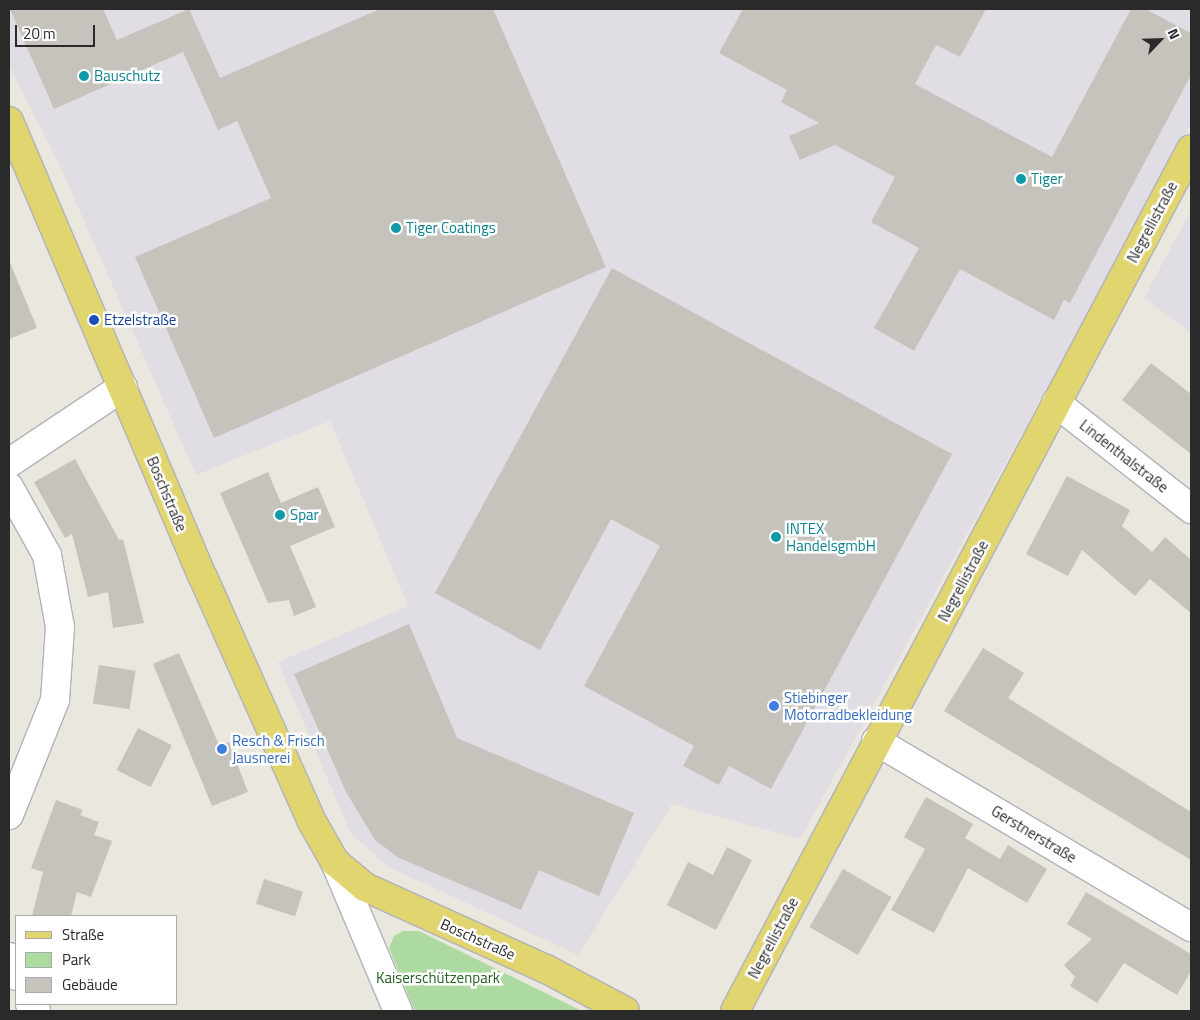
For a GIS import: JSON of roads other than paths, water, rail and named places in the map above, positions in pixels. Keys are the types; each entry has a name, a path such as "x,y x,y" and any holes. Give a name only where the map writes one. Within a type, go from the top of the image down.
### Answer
{"main road":[{"name":"Boschstraße","path":"9,121 215,604 311,820 335,862 365,887 548,970 625,1011"},
{"name":"Negrellistraße","path":"735,1011 876,741 1191,149"}],"street":[{"path":"9,463 123,387"},
{"name":"Lindenthalstraße","path":"1056,403 1191,509"},
{"path":"9,487 47,555 60,627 54,700 14,787 9,815"},
{"name":"Gerstnerstraße","path":"876,741 1191,927"},
{"name":"Boschstraße","path":"335,862 398,1011"},
{"path":"9,957 15,973"}],"place":[{"name":"Bauschutz","path":"84,76"},
{"name":"Tiger","path":"1021,179"},
{"name":"Tiger Coatings","path":"396,228"},
{"name":"Etzelstraße","path":"94,320"},
{"name":"Spar","path":"280,515"},
{"name":"INTEX HandelsgmbH","path":"776,537"},
{"name":"Stiebinger Motorradbekleidung","path":"774,706"},
{"name":"Resch & Frisch Jausnerei","path":"222,749"}],"park label":[{"name":"Kaiserschützenpark","path":"438,978"}]}
